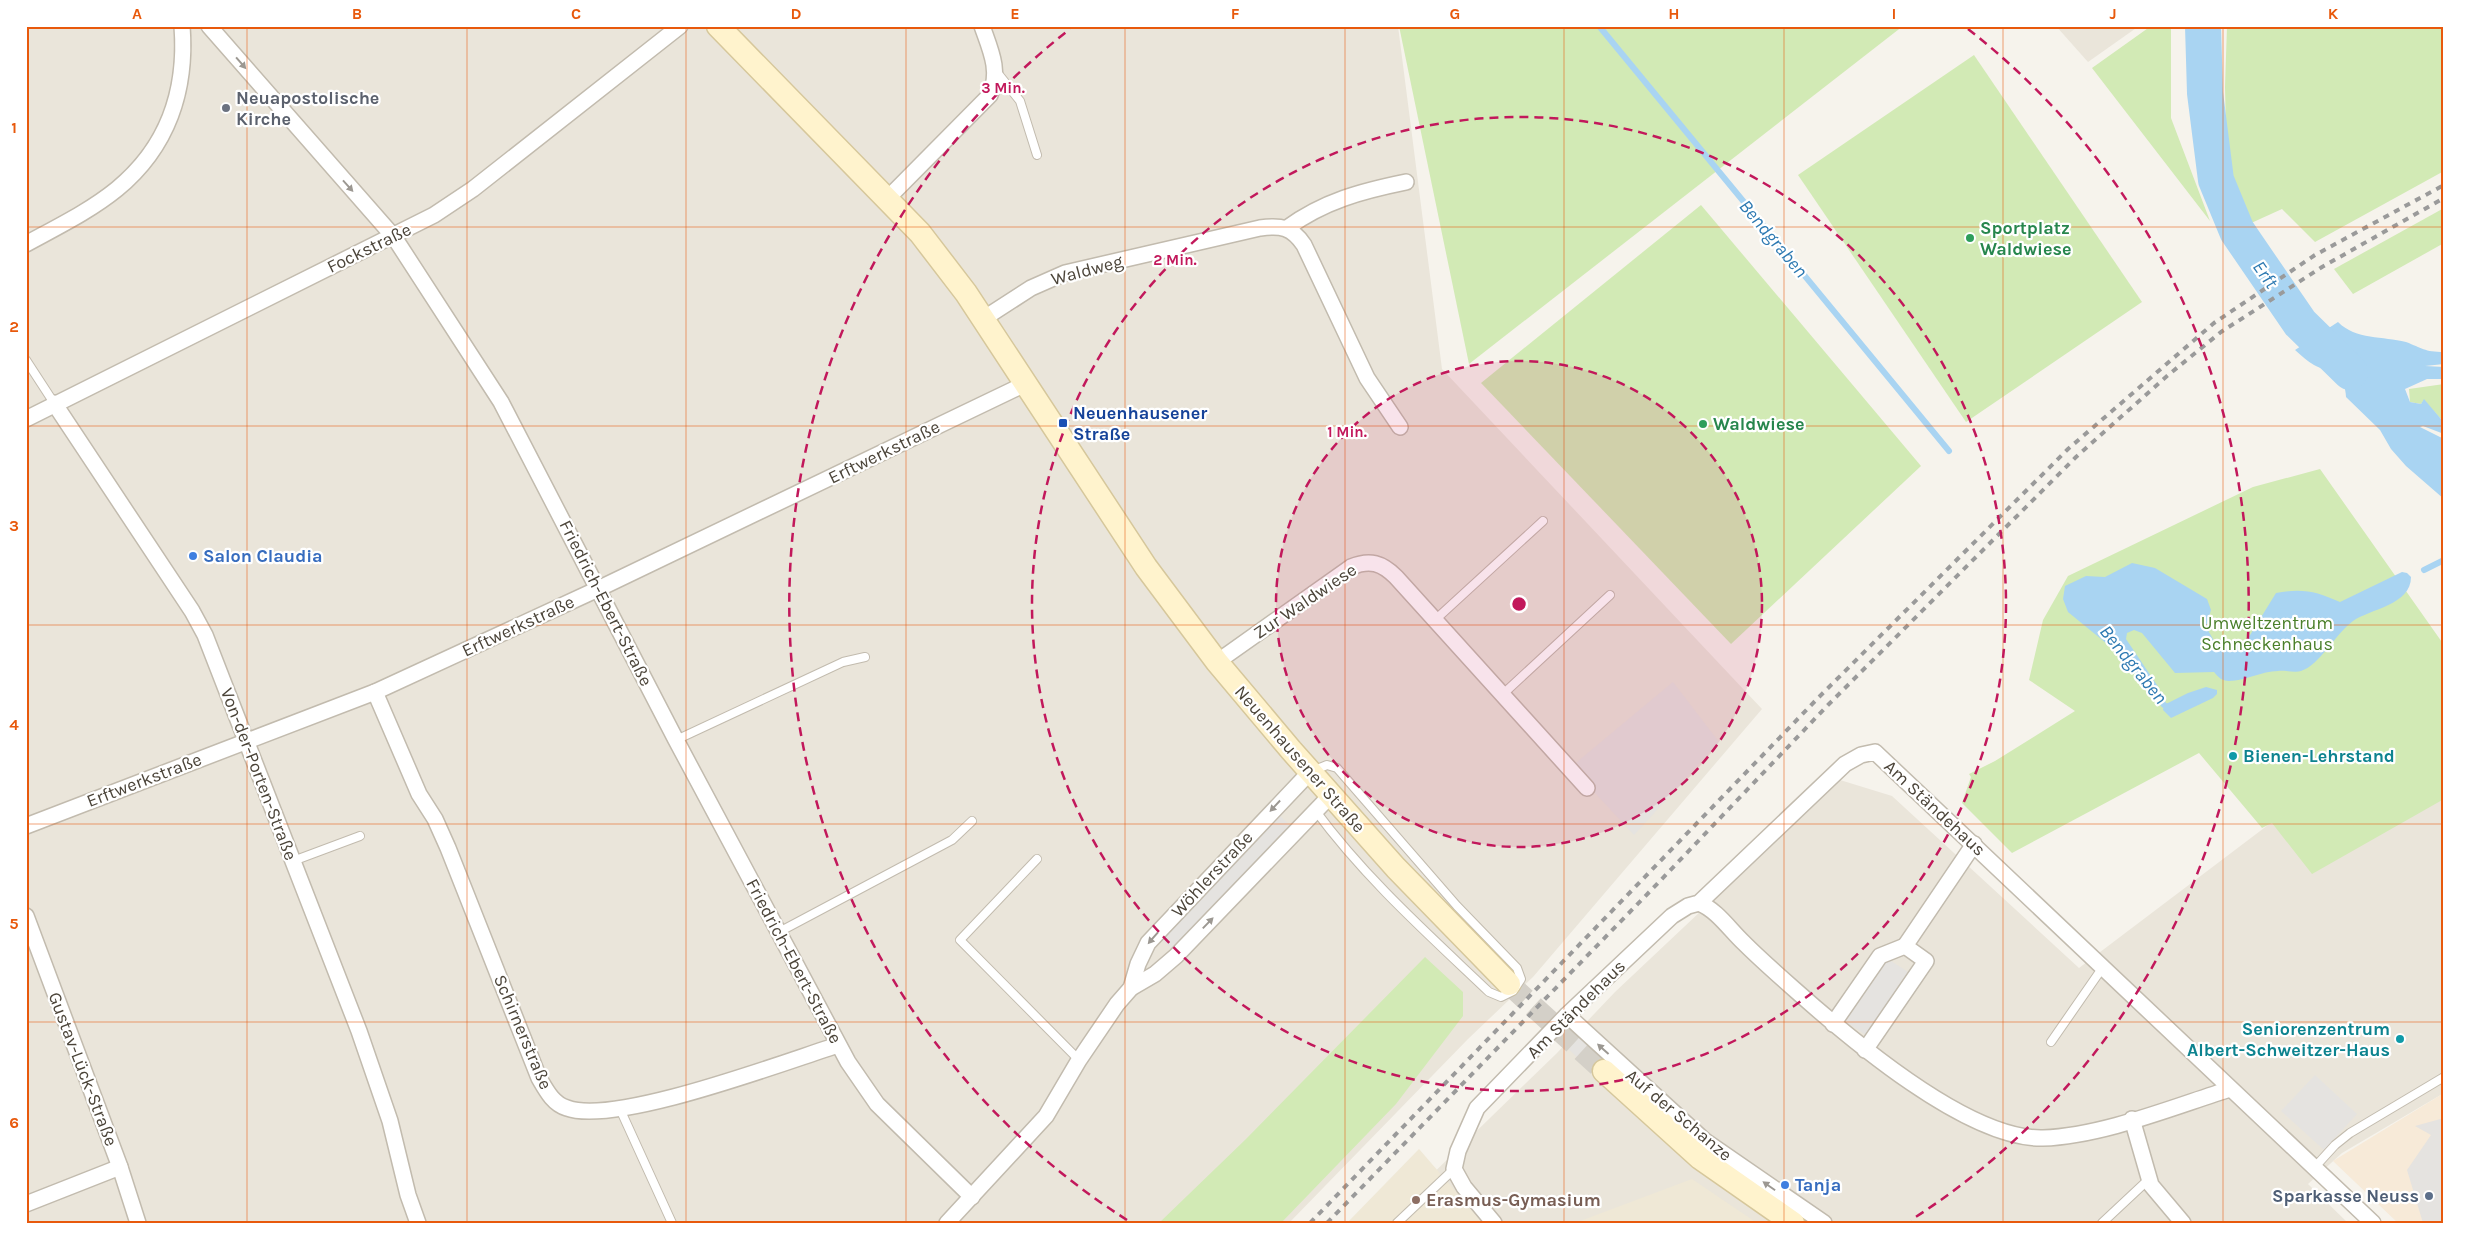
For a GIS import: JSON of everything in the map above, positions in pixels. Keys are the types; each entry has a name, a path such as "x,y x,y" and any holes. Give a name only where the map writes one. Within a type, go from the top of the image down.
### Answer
{"main road":[{"name":"Neuenhausener Straße","path":"718,26 888,198 936,252 983,319 1146,567 1217,662 1310,772 1323,803 1509,984"},
{"name":"Auf der Schanze","path":"1604,1071 1700,1158 1793,1223"}],"street":[{"path":"26,244 117,189 148,156 169,120 178,95 183,68 182,26"},
{"name":"Friedrich-Ebert-Straße","path":"209,26 394,236 512,419 676,740 838,1045 864,1088 877,1104 972,1197"},
{"name":"Fockstraße","path":"26,418 434,216 473,189 680,26"},
{"path":"888,198 986,100 994,84 995,69 982,26"},
{"path":"1400,427 1367,378 1304,245 1294,232 1288,228 1331,202 1354,193 1406,182"},
{"name":"Waldweg","path":"983,319 1031,288 1065,273 1260,228 1280,226 1288,228"},
{"name":"Erftwerkstraße","path":"26,826 375,692 598,589 1025,384"},
{"name":"Von-der-Porten-Straße","path":"54,403 199,624 247,741 385,1106 408,1195 418,1223"},
{"name":"Zur Waldwiese","path":"1217,662 1351,567 1364,562 1382,565 1392,572 1587,788"},
{"name":"Schirnerstraße","path":"375,692 419,794 435,819 448,848 544,1086 556,1102 564,1108 591,1112 620,1109 701,1088 838,1045"},
{"name":"Am Ständehaus","path":"1454,1169 1458,1151 1477,1108 1566,1015 1672,916 1688,906 1699,903 1832,774 1850,761 1875,752 2372,1223"},
{"name":"Wöhlerstraße","path":"1131,988 1138,964 1148,943 1310,772"},
{"name":"Wöhlerstraße","path":"947,1223 1046,1116 1079,1060 1113,1010 1131,988 1154,974 1176,956 1323,803"},
{"path":"1833,1024 1880,956 1905,946 1974,844"},
{"path":"1699,903 1713,912 1744,943 1833,1024 1866,1050 1952,1108 1998,1131 2034,1138 2069,1136 2132,1120 2230,1089"},
{"name":"Gustav-Lück-Straße","path":"26,916 120,1167 138,1223"},
{"path":"1866,1050 1926,961 1905,946"},
{"name":"Auf der Schanze","path":"1566,1015 1705,1141 1824,1223"},
{"path":"2132,1120 2148,1180 2160,1198 2183,1223"},
{"path":"26,1204 120,1167"},
{"path":"1454,1169 1464,1187 1494,1223"}],"lane":[{"path":"995,69 1020,101 1037,155"},
{"name":"Von-der-Porten-Straße","path":"26,360 54,403"},
{"path":"1435,620 1543,521"},
{"path":"1502,695 1610,595"},
{"path":"676,740 843,662 865,656"},
{"path":"1310,772 1327,765 1337,768 1464,914 1517,968 1521,979 1514,991 1501,997 1489,992 1395,903 1337,839 1323,803"},
{"path":"779,932 952,840 972,821"},
{"path":"293,861 360,836"},
{"path":"1037,859 960,940 1079,1060"},
{"path":"2051,1042 2103,968"},
{"path":"2314,1168 2335,1145 2350,1133 2444,1077"},
{"path":"620,1109 672,1223"},
{"path":"1397,1223 1454,1169"},
{"path":"2102,1223 2148,1180"}],"shaded area":[{"path":"26,26 1398,26 1442,369 1762,709 1533,977 1468,1039 1289,1223 26,1223"},
{"path":"2056,26 2139,26 2088,62"},
{"path":"1673,682 1719,742 1634,835 1571,767"},
{"path":"1840,780 1892,796 2079,968 2272,822 2444,798 2444,1093 2342,1153 2308,1184 2348,1223 1382,1223 1557,1053 1615,992"},
{"path":"1278,814 1292,827 1175,952 1160,938"},
{"path":"1885,957 1908,972 1866,1035 1843,1020"},
{"path":"1571,1026 1610,1062 1597,1076 1559,1040"},
{"path":"2315,1075 2357,1114 2324,1150 2281,1111"},
{"path":"2444,1093 2444,1223 2398,1223 2333,1161"},
{"name":"Sparkasse Neuss","path":"2444,1118 2444,1223 2423,1223 2407,1170 2431,1135 2415,1126"},
{"name":"Erasmus-Gymasium","path":"1419,1149 1483,1223 1347,1223"},
{"name":"Erasmus-Gymasium","path":"1692,1179 1757,1223 1575,1223"}],"green space":[{"path":"1399,26 1903,26 1469,364"},
{"path":"2151,26 2171,26 2171,118 2210,221 2092,68"},
{"path":"2227,26 2444,26 2444,171 2315,242 2282,209 2249,224 2227,169 2225,87"},
{"name":"Sportplatz Waldwiese","path":"1974,55 2142,302 1966,422 1798,175"},
{"name":"Waldwiese","path":"1701,205 1921,466 1731,644 1481,383"},
{"path":"2444,208 2444,243 2353,294 2334,269"},
{"path":"2444,384 2444,419 2441,419 2424,400 2421,404 2410,402 2409,389"},
{"name":"Umweltzentrum Schneckenhaus","path":"2320,469 2444,645 2444,799 2312,874 2272,823 2262,828 2199,753 2012,853 1962,803 1971,777 1969,774 1995,761 2075,711 2029,680 2043,620 2068,576 2253,487"},
{"path":"1425,957 1463,992 1463,1016 1396,1104 1281,1223 1159,1223 1246,1139"}],"water":[{"path":"2338,322 2345,328 2361,335 2397,340 2427,350 2444,352 2444,364 2425,366 2444,367 2444,379 2427,379 2405,389 2410,402 2421,404 2424,399 2441,419 2444,419 2444,434 2423,426 2420,427 2444,439 2444,499 2406,466 2391,449 2380,430 2346,397 2343,385 2336,376 2311,363 2295,350"},
{"path":"2132,563 2155,568 2207,599 2211,610 2206,627 2220,651 2247,640 2276,593 2309,592 2324,595 2340,602 2402,572 2407,573 2411,577 2409,586 2397,600 2353,621 2315,662 2299,672 2272,671 2229,681 2220,678 2214,672 2175,673 2142,633 2134,630 2127,633 2126,639 2159,688 2158,697 2152,698 2123,657 2068,612 2063,599 2065,586 2086,576 2105,577"},
{"path":"2206,687 2217,690 2217,694 2213,698 2171,718 2163,710 2164,705 2188,693"}],"waterway":[{"name":"Bendgraben","path":"1599,26 1949,451"},
{"name":"Erft","path":"2203,26 2205,93 2216,180 2237,231 2300,323 2350,372"},
{"name":"Bendgraben","path":"2424,570 2444,560"},
{"name":"Bendgraben","path":"2154,692 2164,705 2171,709"}],"tunnel":[{"path":"1509,984 1604,1071"}],"railway":[{"path":"1310,1223 1818,698 2068,449 2214,323 2315,255 2444,185"},
{"path":"1327,1223 1660,881 1828,705 2076,457 2167,376 2221,332 2322,267 2444,198"}],"place":[{"name":"Neuapostolische Kirche","path":"226,108"},
{"name":"Sportplatz Waldwiese","path":"1970,238"},
{"name":"Neuenhausener Straße","path":"1063,423"},
{"name":"Waldwiese","path":"1703,424"},
{"name":"Salon Claudia","path":"193,556"},
{"name":"Bienen-Lehrstand","path":"2233,756"},
{"name":"Seniorenzentrum Albert-Schweitzer-Haus","path":"2400,1039"},
{"name":"Tanja","path":"1785,1185"},
{"name":"Sparkasse Neuss","path":"2429,1196"},
{"name":"Erasmus-Gymasium","path":"1416,1200"}]}
